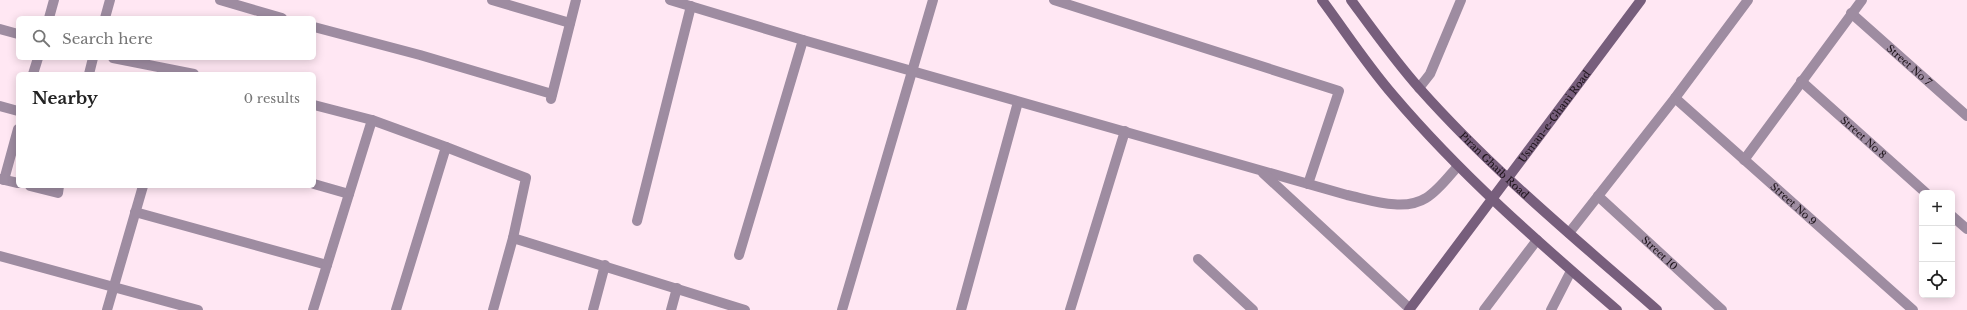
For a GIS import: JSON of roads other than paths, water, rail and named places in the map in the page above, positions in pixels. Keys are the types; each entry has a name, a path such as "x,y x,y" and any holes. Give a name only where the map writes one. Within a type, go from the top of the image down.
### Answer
{"main road":[{"path":"1322,0 1392,94 1458,166 1571,271 1617,310"},
{"name":"Piran Ghaib Road","path":"1351,0 1419,88 1508,179 1657,310"},
{"name":"Usman-e-Ghani Road","path":"1409,309 1493,200 1641,0"}],"street":[{"path":"50,16 54,0"},
{"path":"105,16 110,0"},
{"path":"220,0 275,16"},
{"path":"492,0 570,23"},
{"path":"316,28 420,55 551,96 576,0"},
{"path":"670,0 1018,102 1347,195 1390,204 1414,204 1426,198 1458,166"},
{"path":"842,310 933,0"},
{"path":"1054,0 1339,90 1308,184"},
{"path":"1419,88 1430,74 1461,0"},
{"path":"1569,233 1748,0"},
{"path":"1744,160 1862,0"},
{"path":"637,221 691,6"},
{"name":"Street No 7","path":"1851,13 1967,116"},
{"path":"0,29 16,33"},
{"path":"739,255 803,40"},
{"path":"34,72 38,60"},
{"path":"90,72 92,60"},
{"path":"122,60 178,72"},
{"name":"Street No 8","path":"1801,81 1923,190"},
{"name":"Street No 9","path":"1674,98 1913,310"},
{"path":"960,310 1018,102"},
{"path":"0,106 16,110"},
{"path":"316,106 372,120 526,178 513,238 493,310"},
{"path":"313,310 372,120"},
{"path":"1070,310 1125,131"},
{"path":"16,135 2,179 16,182"},
{"path":"396,310 446,147"},
{"path":"1261,170 1409,309"},
{"path":"316,185 349,194"},
{"path":"38,188 58,193 59,188"},
{"path":"107,310 142,188"},
{"name":"Street 10","path":"1598,196 1722,310"},
{"path":"135,212 327,264"},
{"path":"1955,219 1967,230"},
{"path":"513,238 745,310"},
{"path":"1484,310 1537,240"},
{"path":"0,256 198,310"},
{"path":"1198,259 1254,310"},
{"path":"593,310 605,266"},
{"path":"1551,310 1571,271"},
{"path":"671,310 677,288"}]}
